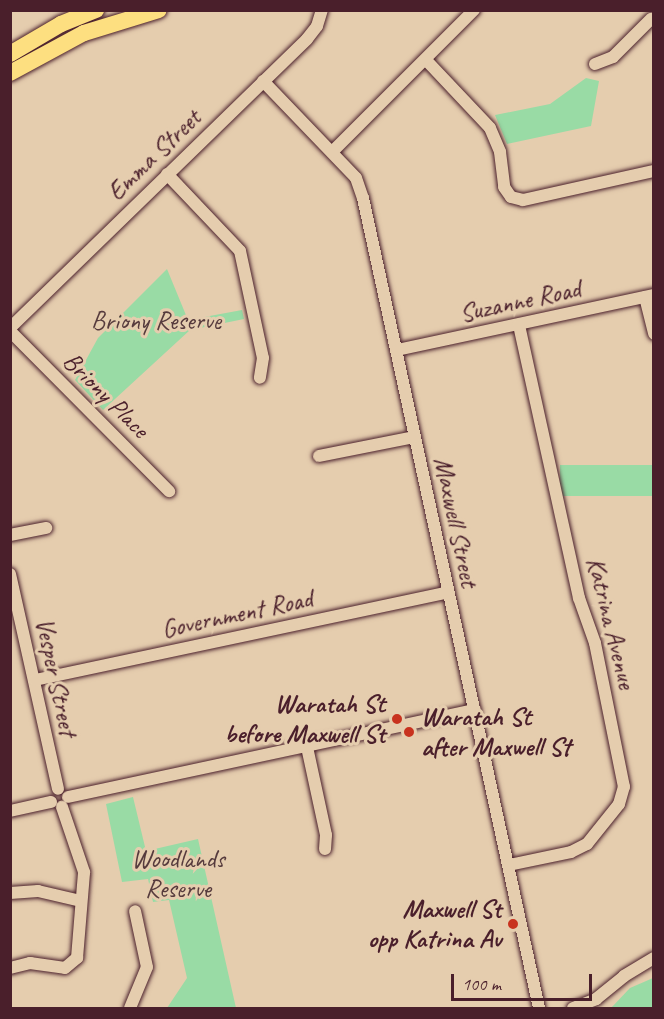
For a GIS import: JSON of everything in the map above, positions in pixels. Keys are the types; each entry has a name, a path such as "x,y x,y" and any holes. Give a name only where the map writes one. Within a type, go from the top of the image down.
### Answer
{"highway":[{"path":"11,64 61,24 96,10"},
{"path":"11,64 84,33 159,10"}],"street":[{"name":"Emma Street","path":"10,330 307,39 317,26 322,10"},
{"path":"332,152 474,10"},
{"path":"595,64 613,57 649,17"},
{"path":"426,60 490,128 500,152 504,187 511,197 523,200 654,171"},
{"name":"Maxwell Street","path":"262,81 356,178 360,188 539,1008"},
{"path":"167,174 240,251 263,358 260,378"},
{"path":"649,296 654,334"},
{"name":"Suzanne Road","path":"397,350 649,296"},
{"name":"Katrina Avenue","path":"509,865 571,852 587,844 620,804 624,787 595,643 579,598 519,324"},
{"name":"Briony Place","path":"10,330 169,491"},
{"path":"318,456 414,437"},
{"path":"10,535 46,528"},
{"name":"Vesper Street","path":"10,574 60,799 84,872 79,951 73,964 64,968 30,963 10,968"},
{"name":"Government Road","path":"34,680 448,592"},
{"path":"10,811 475,710"},
{"path":"307,747 326,835 325,849"},
{"path":"10,893 38,891 81,901"},
{"path":"130,1008 147,967 135,911"},
{"path":"573,1008 588,1004 654,958"}],"green space":[{"path":"586,78 599,81 591,126 507,144 495,115 550,104"},
{"name":"Briony Reserve","path":"167,269 188,320 242,310 244,319 190,330 103,410 75,380 98,338"},
{"path":"560,465 653,465 653,496 560,496"},
{"name":"Woodlands Reserve","path":"133,797 146,851 198,839 236,1008 167,1008 187,978 169,900 153,902 148,879 122,882 106,804"},
{"path":"653,978 653,1008 611,1008 630,988"}],"place":[{"name":"Waratah St before Maxwell St","path":"397,719"},
{"name":"Waratah St after Maxwell St","path":"409,732"},
{"name":"Maxwell St opp Katrina Av","path":"513,924"}]}
